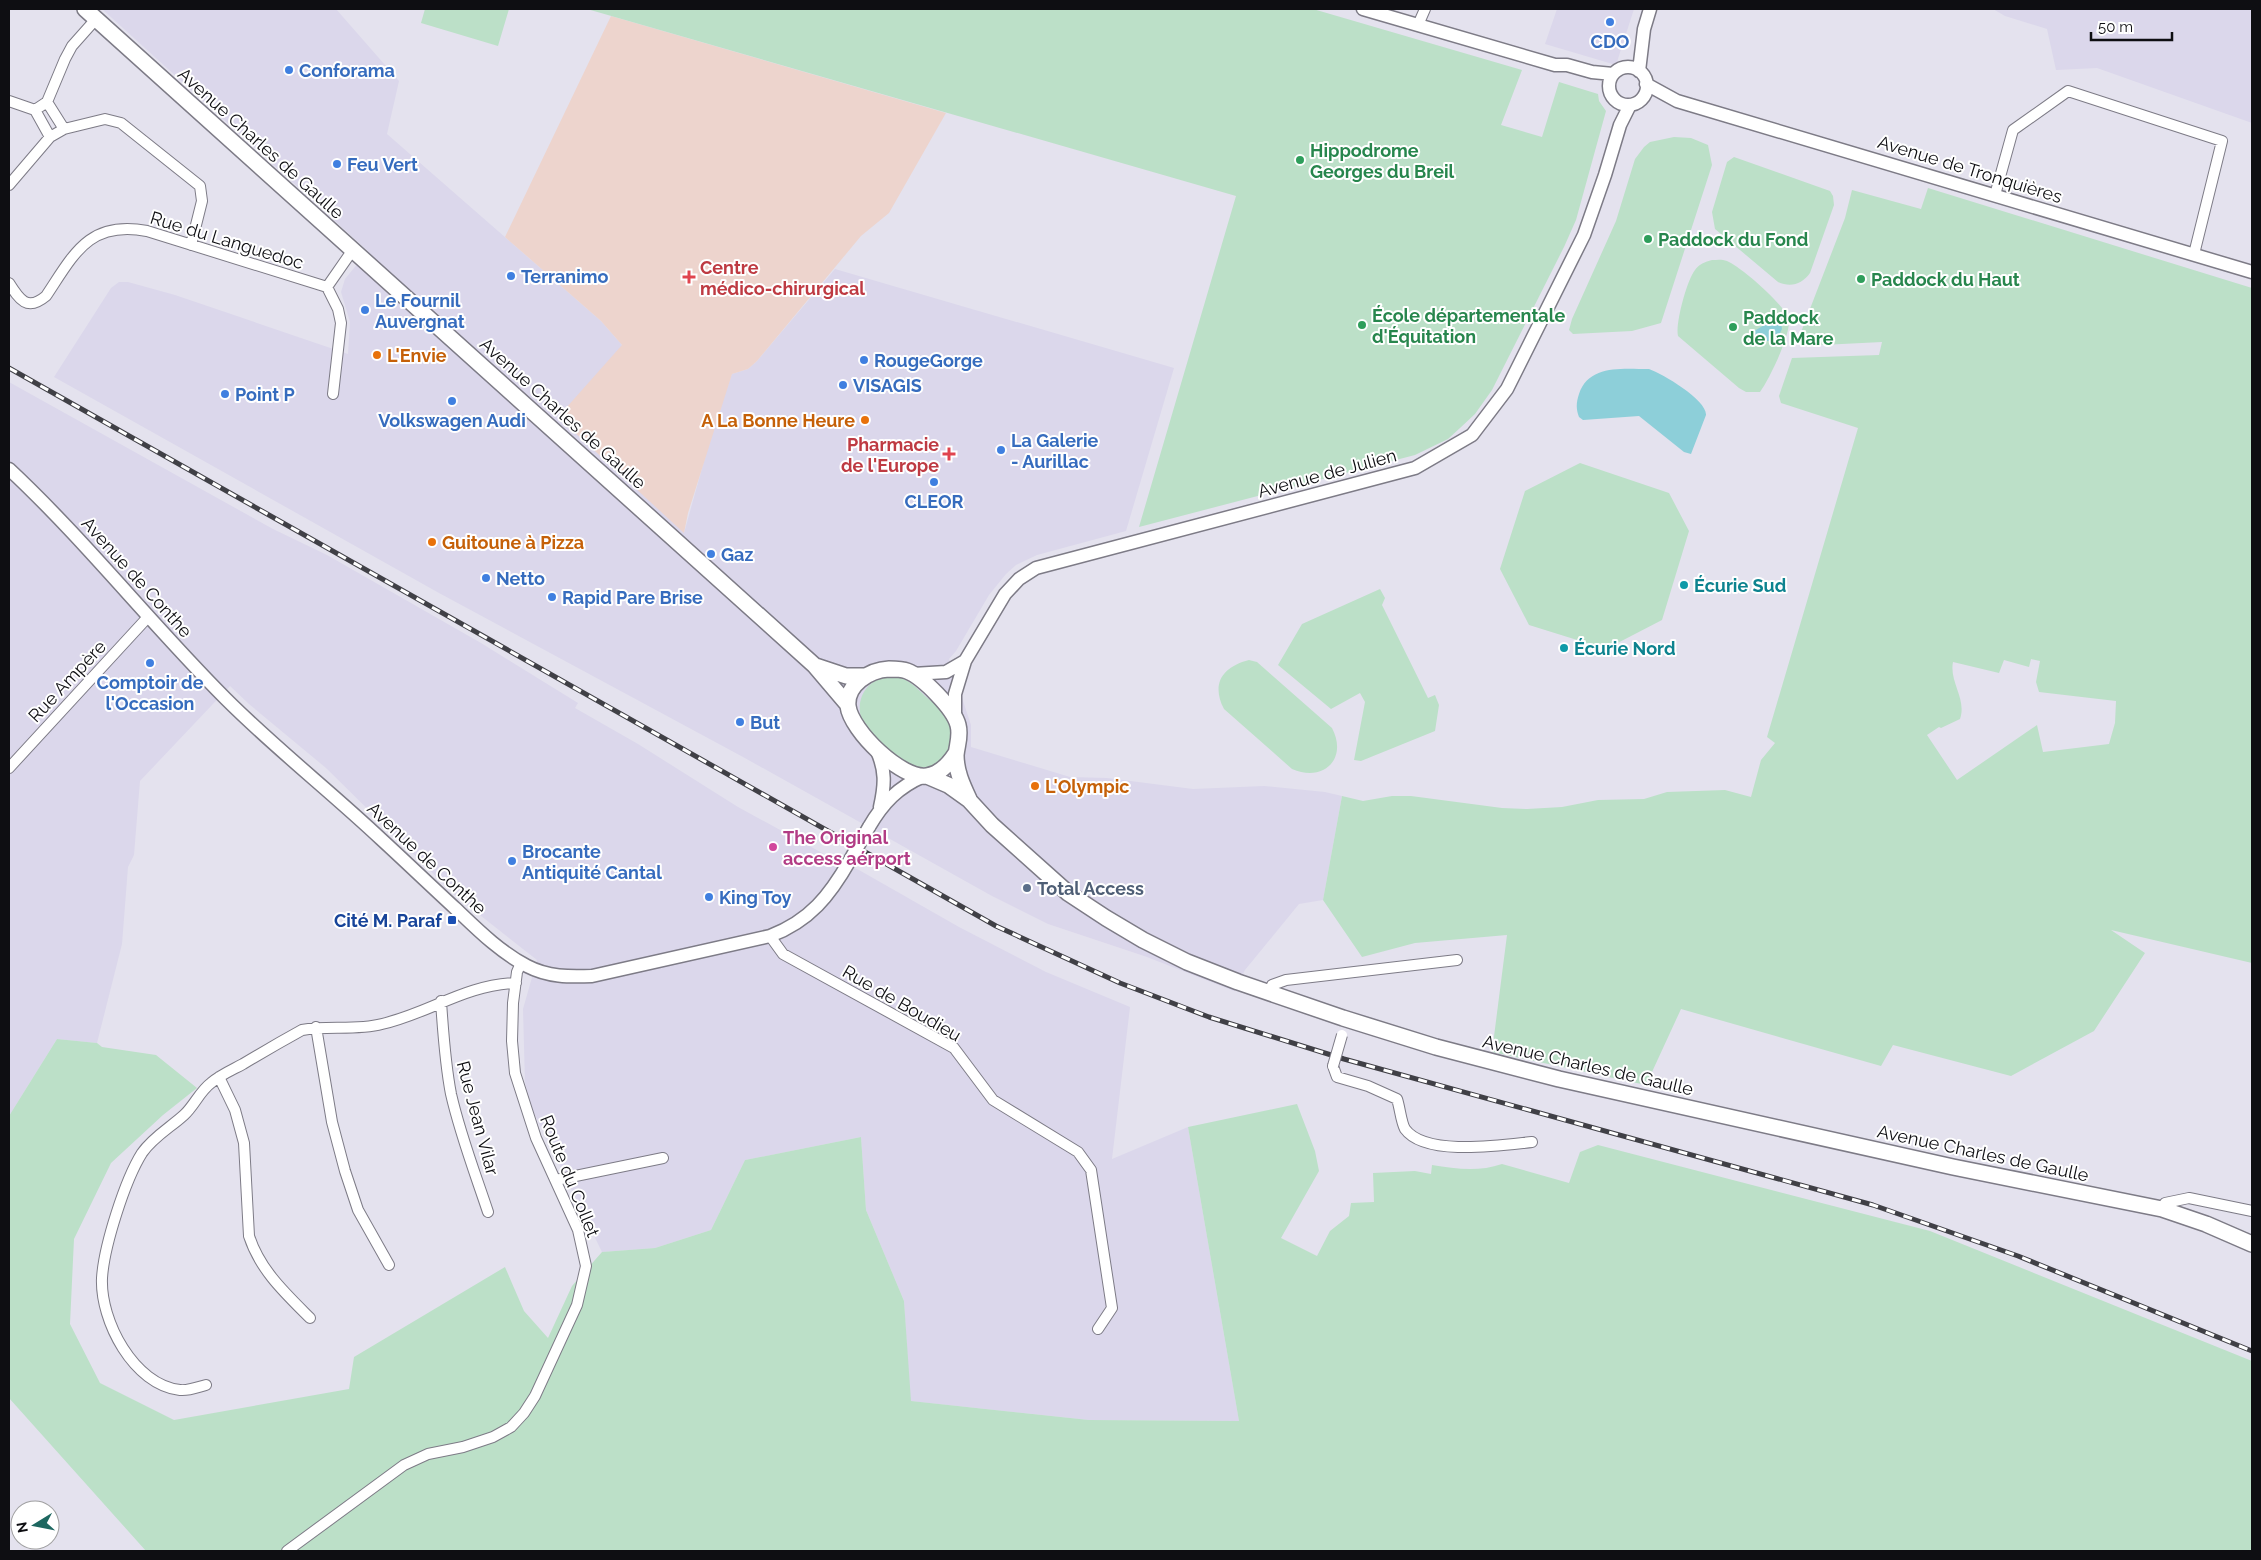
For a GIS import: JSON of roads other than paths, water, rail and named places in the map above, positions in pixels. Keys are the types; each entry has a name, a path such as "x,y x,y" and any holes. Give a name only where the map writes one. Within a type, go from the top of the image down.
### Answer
{"main road":[{"name":"Avenue Charles de Gaulle","path":"91,14 814,665 848,705"},
{"name":"Avenue Charles de Gaulle","path":"814,665 846,676 865,676"},
{"path":"886,669 900,670 913,674 947,704 955,715 959,728 959,744 956,753 943,769 926,776 911,774 898,768 875,748 860,731 848,705 853,689 865,676 886,669"},
{"name":"Avenue Charles de Gaulle","path":"956,753 958,776 969,800"},
{"name":"Avenue Charles de Gaulle","path":"926,776 948,785 969,800 992,825 1068,893 1143,940 1187,962 1343,1018 1436,1047 1569,1082 1953,1167 2162,1209 2206,1224 2252,1244"}],"street":[{"path":"1363,9 1555,65 1591,79 1610,93 1620,104 1635,103 1645,93 1646,84 1639,72 1644,29"},
{"path":"1418,25 1426,9"},
{"path":"1610,93 1610,79 1631,57 1644,29 1650,9"},
{"path":"35,110 47,102 65,59 91,14"},
{"path":"1555,65 1567,65 1592,72 1618,71 1628,68 1639,72"},
{"name":"Avenue de Tronquières","path":"1646,84 1677,100 2251,271"},
{"path":"1994,195 2013,130 2068,91 2222,141 2194,254"},
{"name":"Avenue de Julien","path":"1597,194 1600,172 1614,125 1615,114 1610,93"},
{"name":"Avenue de Tronquières","path":"1635,103 1648,99 1677,100"},
{"path":"9,101 35,110 50,137"},
{"path":"47,102 64,129"},
{"name":"Avenue de Julien","path":"955,715 955,694 965,661 1006,594 1019,579 1036,568 1415,468 1472,435 1507,389 1584,235 1620,125 1635,103"},
{"path":"9,185 50,137 64,129 105,119 114,120 121,123 200,186 202,201 191,245"},
{"name":"Rue du Languedoc","path":"9,283 19,298 33,304 46,296 76,251 99,234 132,228 327,287"},
{"path":"333,394 341,323 338,309 327,287 352,250"},
{"name":"Avenue de Conthe","path":"9,469 53,510 148,617 226,699 352,812 483,935 521,963 546,974 568,978 592,976 770,936 796,923 816,908 834,890 880,807 895,792 926,776"},
{"name":"Rue Ampère","path":"9,768 148,617"},
{"path":"913,674 946,672 965,661"},
{"name":"Avenue de Conthe","path":"875,748 884,772 885,784 880,807"},
{"name":"Rue de Boudieu","path":"770,936 783,954 954,1048 993,1100 1078,1152 1091,1170 1112,1308 1098,1329"},
{"path":"1270,992 1272,985 1286,980 1456,960"},
{"name":"Route du Collet","path":"287,1551 404,1465 428,1454 464,1447 493,1436 511,1426 524,1414 535,1396 577,1306 586,1266 578,1230 536,1138 515,1073 512,1041 513,1003 521,963"},
{"path":"206,1385 191,1389 173,1388 159,1383 135,1364 115,1334 108,1317 102,1280 107,1244 130,1177 142,1152 152,1141 186,1114 209,1084 302,1030 316,1027 343,1028 380,1025 419,1013 440,1001 486,986 516,983"},
{"name":"Rue Jean Vilar","path":"440,1001 444,1048 452,1094 466,1149 488,1212"},
{"path":"1343,1018 1342,1035 1333,1066 1337,1077 1368,1086 1398,1099 1405,1129 1422,1142 1464,1148 1532,1142"},
{"path":"316,1027 332,1122 345,1171 358,1210 389,1264"},
{"path":"219,1078 235,1110 244,1143 249,1236 252,1248 262,1268 310,1318"},
{"path":"556,1180 663,1158"},
{"path":"2162,1209 2166,1203 2189,1198 2252,1211"}],"water":[{"path":"1771,321 1781,323 1782,329 1776,341 1754,341 1750,336 1751,333"},
{"path":"1649,369 1683,388 1704,409 1706,415 1691,454 1684,452 1639,416 1583,420 1579,417 1577,411 1578,397 1584,384 1590,377 1608,370"}],"railway":[{"path":"9,368 996,926 1120,983 1209,1017 1344,1059 1873,1205 2018,1256 2252,1351"}],"place":[{"name":"CDO","path":"1610,22"},
{"name":"Conforama","path":"289,70"},
{"name":"Hippodrome Georges du Breil","path":"1300,160"},
{"name":"Feu Vert","path":"337,164"},
{"name":"Paddock du Fond","path":"1648,239"},
{"name":"Terranimo","path":"511,276"},
{"name":"Centre médico-chirurgical","path":"689,277"},
{"name":"Paddock du Haut","path":"1861,279"},
{"name":"Le Fournil Auvergnat","path":"365,310"},
{"name":"École départementale d'Équitation","path":"1362,325"},
{"name":"Paddock de la Mare","path":"1733,327"},
{"name":"L'Envie","path":"377,355"},
{"name":"RougeGorge","path":"864,360"},
{"name":"VISAGIS","path":"843,385"},
{"name":"Point P","path":"225,394"},
{"name":"Volkswagen Audi","path":"452,401"},
{"name":"A La Bonne Heure","path":"865,420"},
{"name":"La Galerie - Aurillac","path":"1001,450"},
{"name":"Pharmacie de l'Europe","path":"949,454"},
{"name":"CLEOR","path":"934,482"},
{"name":"Guitoune à Pizza","path":"432,542"},
{"name":"Gaz","path":"711,554"},
{"name":"Netto","path":"486,578"},
{"name":"Écurie Sud","path":"1684,585"},
{"name":"Rapid Pare Brise","path":"552,597"},
{"name":"Écurie Nord","path":"1564,648"},
{"name":"Comptoir de l'Occasion","path":"150,663"},
{"name":"But","path":"740,722"},
{"name":"L'Olympic","path":"1035,786"},
{"name":"The Original access aérport","path":"773,847"},
{"name":"Brocante Antiquité Cantal","path":"512,861"},
{"name":"Total Access","path":"1027,888"},
{"name":"King Toy","path":"709,897"},
{"name":"Cité M. Paraf","path":"452,920"}]}
